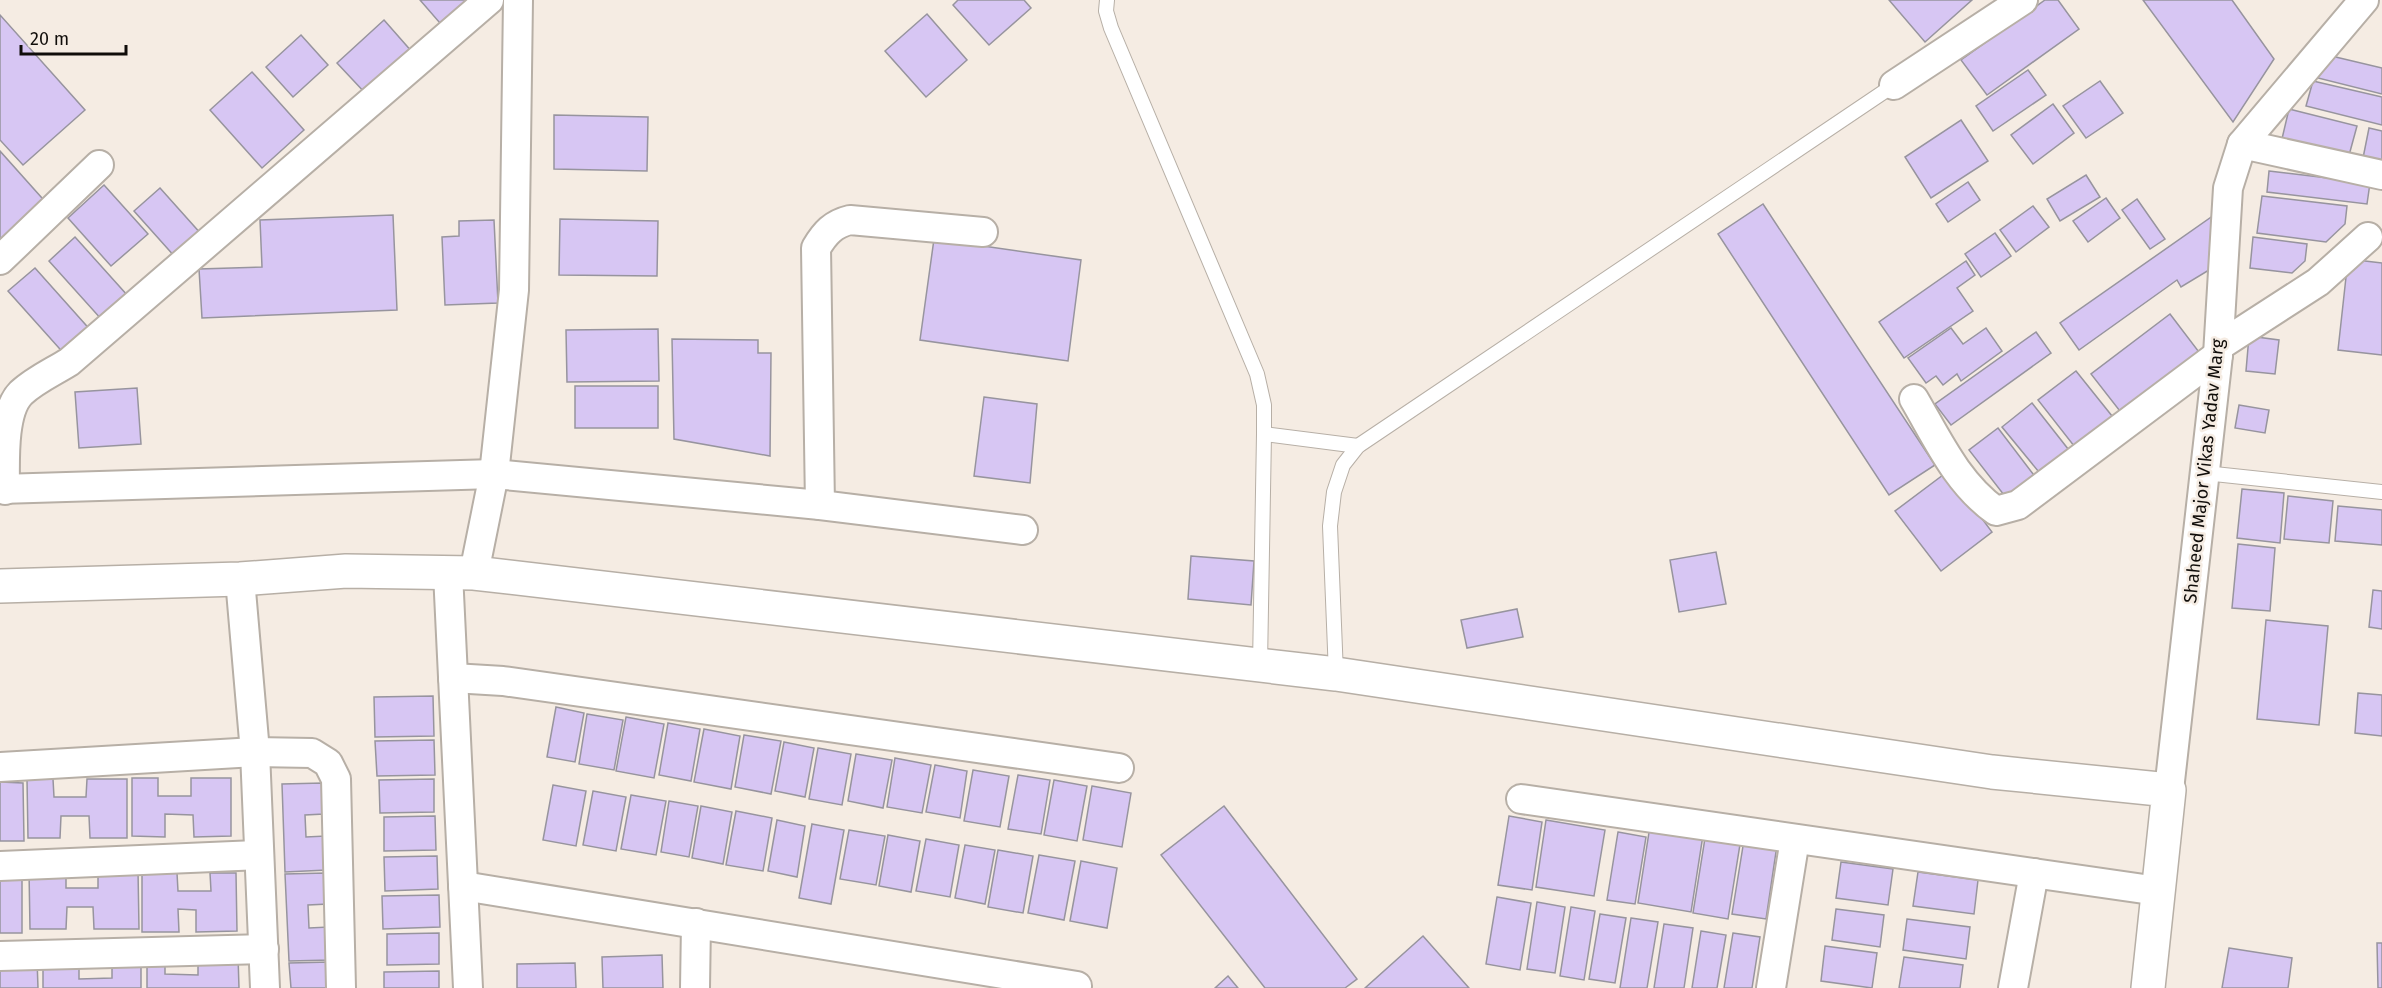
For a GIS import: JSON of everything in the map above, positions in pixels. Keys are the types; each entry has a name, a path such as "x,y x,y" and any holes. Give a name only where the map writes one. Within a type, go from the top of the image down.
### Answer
{"street":[{"path":"489,0 69,362 31,384 19,395 11,410 3,489 494,474 820,505 1023,530"},
{"path":"468,988 453,678 461,573 494,474 514,290 518,0"},
{"path":"1894,85 2023,0"},
{"name":"Shaheed Major Vikas Yadav Marg","path":"2148,988 2218,351 2228,188 2242,144 2364,0"},
{"path":"2242,144 2382,175"},
{"path":"0,260 99,165"},
{"path":"820,505 816,248 824,234 837,223 850,220 983,232"},
{"path":"1914,399 1958,475 1978,498 1996,511 2018,505 2218,351 2318,282 2368,237"},
{"path":"0,586 240,579 346,571 461,573 1336,674 1992,772 2169,790"},
{"path":"240,579 255,752 265,988"},
{"path":"453,678 503,681 1119,768"},
{"path":"0,767 255,752 312,753 328,764 336,779 341,988"},
{"path":"1521,799 2158,891"},
{"path":"1771,988 1795,839"},
{"path":"0,866 259,855"},
{"path":"2013,988 2034,873"},
{"path":"463,886 1077,986"},
{"path":"695,988 696,923"},
{"path":"0,956 264,949"}],"lane":[{"path":"1107,0 1106,10 1111,28 1257,374 1264,405 1260,665"},
{"path":"1336,674 1330,526 1334,492 1343,465 1358,446 1894,85"},
{"path":"1264,434 1358,446"},
{"path":"2205,473 2382,492"}],"building":[{"path":"420,0 479,0 446,30"},
{"path":"958,0 1024,0 1031,8 989,45 953,5"},
{"path":"1889,0 1972,0 1925,42"},
{"path":"2045,0 2058,0 2079,29 1987,95 1961,60"},
{"path":"2143,0 2232,0 2274,59 2233,122"},
{"path":"927,14 967,60 926,97 885,51"},
{"path":"0,15 85,110 23,165 0,140"},
{"path":"384,20 413,53 367,95 337,63"},
{"path":"301,35 328,65 293,97 266,67"},
{"path":"2323,54 2382,68 2382,94 2318,78"},
{"path":"2028,70 2046,95 1993,131 1976,106"},
{"path":"252,72 304,130 262,168 210,110"},
{"path":"2100,81 2123,113 2086,138 2063,106"},
{"path":"2313,81 2382,97 2382,125 2306,106"},
{"path":"2053,104 2074,133 2033,164 2011,135"},
{"path":"2289,109 2357,126 2348,159 2281,143"},
{"path":"554,115 648,117 647,171 554,169"},
{"path":"1961,120 1988,161 1931,198 1905,157"},
{"path":"2369,128 2382,131 2382,162 2363,158"},
{"path":"0,151 50,207 0,252"},
{"path":"2269,171 2370,183 2367,204 2267,192"},
{"path":"2086,175 2100,197 2060,221 2047,199"},
{"path":"1968,182 1980,200 1948,222 1936,204"},
{"path":"104,185 148,234 111,266 68,218"},
{"path":"160,188 202,235 176,258 134,211"},
{"path":"2262,196 2347,206 2345,224 2326,242 2257,233"},
{"path":"2106,198 2120,218 2088,242 2073,221"},
{"path":"2137,199 2165,239 2150,249 2122,210"},
{"path":"1763,204 1935,465 1889,495 1718,234"},
{"path":"2033,206 2049,227 2016,252 2000,230"},
{"path":"2217,213 2214,267 2181,287 2177,280 2079,350 2060,323"},
{"path":"393,215 397,310 202,318 199,269 262,267 260,220"},
{"path":"560,219 658,221 657,276 559,275"},
{"path":"494,220 498,303 445,305 442,237 459,236 459,221"},
{"path":"1995,233 2011,256 1981,277 1965,254"},
{"path":"75,237 128,296 102,320 49,261"},
{"path":"2253,237 2307,244 2305,261 2292,273 2250,268"},
{"path":"934,239 1081,260 1068,361 920,340"},
{"path":"2348,259 2382,263 2382,355 2338,350"},
{"path":"1966,261 1975,275 1957,288 1973,311 1904,358 1879,322"},
{"path":"35,268 93,333 67,357 8,291"},
{"path":"2170,314 2202,356 2123,415 2091,374"},
{"path":"1951,328 1963,344 1986,328 2002,351 1961,381 1957,374 1943,385 1936,376 1926,383 1908,358"},
{"path":"658,329 659,381 567,382 566,330"},
{"path":"2036,332 2051,353 1951,425 1935,404"},
{"path":"2249,336 2279,340 2275,374 2246,371"},
{"path":"672,339 758,340 758,353 771,353 770,456 674,439"},
{"path":"2076,371 2116,421 2078,451 2038,400"},
{"path":"575,386 658,386 658,428 575,428"},
{"path":"137,388 141,444 79,448 75,392"},
{"path":"984,397 1037,404 1030,483 974,476"},
{"path":"2032,403 2072,454 2043,477 2002,427"},
{"path":"2239,405 2269,410 2265,433 2235,428"},
{"path":"1998,428 2040,483 2011,504 1969,450"},
{"path":"1947,472 1992,532 1941,571 1895,511"},
{"path":"2242,489 2284,493 2280,543 2237,538"},
{"path":"2288,496 2333,501 2329,543 2284,539"},
{"path":"2338,506 2382,510 2382,545 2335,541"},
{"path":"2238,544 2275,548 2270,611 2232,608"},
{"path":"1716,552 1726,604 1679,612 1670,560"},
{"path":"1191,556 1254,561 1251,605 1188,599"},
{"path":"2373,590 2382,591 2382,629 2369,627"},
{"path":"1517,609 1523,637 1467,648 1461,620"},
{"path":"2266,620 2328,626 2319,725 2257,719"},
{"path":"2358,693 2382,695 2382,736 2355,733"},
{"path":"433,696 434,736 375,737 374,697"},
{"path":"556,707 584,713 575,762 547,757"},
{"path":"587,714 623,720 614,770 579,764"},
{"path":"626,717 664,724 654,778 616,771"},
{"path":"668,723 700,729 691,781 659,775"},
{"path":"704,729 740,736 731,789 694,782"},
{"path":"744,735 781,741 771,794 735,787"},
{"path":"434,740 435,775 377,776 375,741"},
{"path":"784,742 814,748 805,797 775,791"},
{"path":"818,748 851,754 842,805 809,799"},
{"path":"856,754 892,760 883,808 848,801"},
{"path":"895,758 931,765 922,813 887,807"},
{"path":"935,765 967,771 960,818 926,812"},
{"path":"973,770 1009,776 1000,827 964,821"},
{"path":"1018,775 1050,780 1041,834 1008,829"},
{"path":"132,778 158,778 158,796 191,796 191,778 231,778 231,836 194,837 193,815 165,814 165,837 132,836"},
{"path":"27,779 53,779 54,797 86,797 87,779 127,779 127,838 90,838 89,816 61,816 60,838 28,838"},
{"path":"434,779 434,812 380,813 379,780"},
{"path":"1054,780 1087,786 1077,841 1044,835"},
{"path":"0,782 23,783 24,841 0,841"},
{"path":"323,783 324,814 305,815 306,837 326,836 327,870 285,872 282,784"},
{"path":"553,785 586,791 576,846 543,840"},
{"path":"1092,786 1131,793 1122,847 1083,840"},
{"path":"593,791 626,797 616,851 583,845"},
{"path":"631,795 666,801 656,855 621,849"},
{"path":"669,801 698,806 689,857 661,852"},
{"path":"701,806 732,812 723,864 692,858"},
{"path":"1224,806 1357,979 1345,988 1265,988 1161,855"},
{"path":"736,811 772,818 763,871 726,865"},
{"path":"435,816 436,850 384,851 384,817"},
{"path":"1509,816 1542,822 1532,890 1498,885"},
{"path":"777,820 805,826 797,877 768,871"},
{"path":"1546,820 1605,830 1594,896 1536,887"},
{"path":"812,824 844,830 831,904 799,898"},
{"path":"1650,826 1703,835 1691,912 1638,903"},
{"path":"849,830 885,836 876,885 840,879"},
{"path":"1618,832 1646,837 1635,904 1607,900"},
{"path":"1706,832 1741,838 1728,919 1693,913"},
{"path":"888,835 920,841 911,892 879,886"},
{"path":"926,839 959,845 950,897 916,891"},
{"path":"1744,840 1777,845 1766,919 1732,914"},
{"path":"965,845 995,850 985,904 955,898"},
{"path":"998,850 1033,856 1023,913 988,907"},
{"path":"1039,855 1075,861 1064,920 1028,913"},
{"path":"437,856 438,889 385,891 384,857"},
{"path":"1081,861 1117,868 1107,928 1070,921"},
{"path":"1841,862 1893,869 1888,905 1836,898"},
{"path":"29,870 66,870 66,888 98,888 98,870 138,870 139,929 94,929 93,907 67,907 66,929 30,929"},
{"path":"1918,872 1978,880 1974,914 1913,906"},
{"path":"142,873 177,873 178,891 211,891 210,873 236,873 237,931 196,932 196,910 178,909 179,932 142,932"},
{"path":"326,873 328,904 308,905 309,928 329,927 331,960 289,961 285,874"},
{"path":"0,874 22,874 22,933 0,933"},
{"path":"439,895 440,927 383,929 382,896"},
{"path":"1497,897 1531,903 1520,970 1486,964"},
{"path":"1537,902 1565,907 1555,973 1527,969"},
{"path":"1571,907 1595,911 1584,980 1560,976"},
{"path":"1836,909 1884,915 1880,947 1832,940"},
{"path":"1600,914 1626,918 1615,983 1589,979"},
{"path":"1631,918 1658,922 1647,988 1620,988"},
{"path":"1907,919 1970,927 1966,959 1903,950"},
{"path":"1664,924 1693,928 1684,988 1654,988"},
{"path":"1701,931 1726,935 1717,988 1692,988"},
{"path":"439,933 439,964 387,965 387,934"},
{"path":"1733,933 1760,937 1752,988 1724,988"},
{"path":"1423,936 1469,988 1365,988"},
{"path":"2377,943 2382,943 2382,988 2378,988"},
{"path":"1825,946 1877,953 1872,988 1821,981"},
{"path":"2229,948 2292,958 2288,988 2222,988"},
{"path":"662,955 663,988 603,988 602,957"},
{"path":"147,956 165,956 165,974 198,975 198,956 238,956 239,988 147,988"},
{"path":"1904,957 1963,965 1960,988 1899,988"},
{"path":"37,959 38,988 0,988 0,960"},
{"path":"43,960 79,960 79,979 112,978 112,960 141,960 141,988 43,988"},
{"path":"331,962 332,988 291,988 289,963"},
{"path":"575,963 576,988 517,988 517,964"},
{"path":"439,971 439,988 384,988 384,972"},
{"path":"1228,976 1238,988 1215,988"}]}
